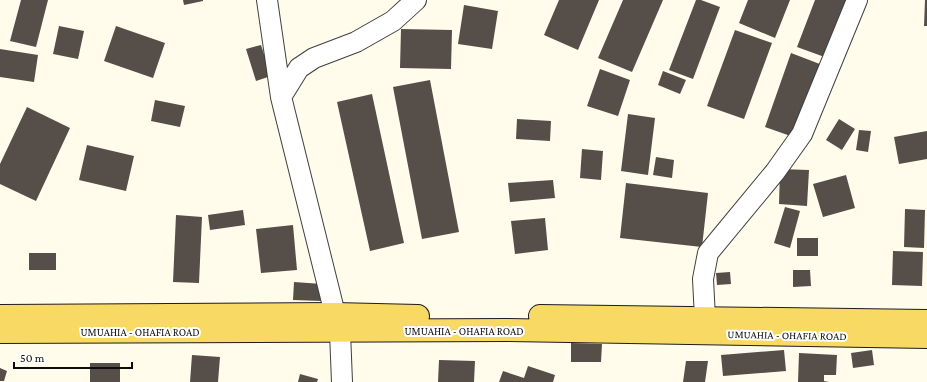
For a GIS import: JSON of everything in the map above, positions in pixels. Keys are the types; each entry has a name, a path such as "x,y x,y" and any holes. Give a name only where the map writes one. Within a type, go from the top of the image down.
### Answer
{"main road":[{"name":"UMUAHIA - OHAFIA ROAD","path":"0,316 391,324 508,330 767,327 927,321"},
{"name":"UMUAHIA - OHAFIA ROAD","path":"391,324 705,318 767,327 927,337"},
{"name":"UMUAHIA - OHAFIA ROAD","path":"0,332 338,323"}],"street":[{"path":"267,0 281,97 338,323 342,382"},
{"path":"281,97 299,68 314,58 362,38 393,21 416,0"},
{"path":"705,318 703,279 708,253 780,166 802,134 857,0"}],"building":[{"path":"21,0 48,0 36,47 10,41"},
{"path":"183,0 203,0 203,1 184,5"},
{"path":"559,0 599,0 578,50 544,35"},
{"path":"623,0 663,0 632,72 598,58"},
{"path":"696,0 701,0 720,7 693,79 669,70"},
{"path":"748,0 790,0 775,38 739,23"},
{"path":"815,0 853,0 830,59 797,47"},
{"path":"925,0 927,0 927,26 924,26"},
{"path":"464,5 498,11 492,49 458,44"},
{"path":"59,26 84,31 78,59 53,54"},
{"path":"116,26 165,43 153,78 104,61"},
{"path":"401,29 452,30 451,69 400,68"},
{"path":"735,30 772,43 744,119 707,106"},
{"path":"261,45 271,76 256,81 246,49"},
{"path":"0,49 38,55 34,82 0,77"},
{"path":"791,53 825,66 799,139 765,127"},
{"path":"600,69 630,80 618,116 587,106"},
{"path":"663,71 686,80 680,94 658,85"},
{"path":"430,80 459,232 422,239 393,87"},
{"path":"372,94 404,243 370,251 337,102"},
{"path":"155,100 185,106 180,127 151,121"},
{"path":"27,107 70,128 36,201 0,184 0,164"},
{"path":"628,114 655,118 648,175 621,171"},
{"path":"517,119 551,121 550,141 516,139"},
{"path":"839,119 855,129 842,150 826,140"},
{"path":"859,130 871,131 868,152 856,150"},
{"path":"927,131 927,159 899,164 894,137"},
{"path":"87,145 134,156 126,191 79,180"},
{"path":"582,149 603,151 601,180 580,178"},
{"path":"656,157 674,160 672,178 653,175"},
{"path":"780,169 809,170 807,206 779,204"},
{"path":"846,175 855,208 823,217 813,184"},
{"path":"553,180 555,198 510,202 508,183"},
{"path":"626,183 708,193 702,247 620,238"},
{"path":"785,207 800,211 790,248 774,243"},
{"path":"905,209 925,210 924,248 904,247"},
{"path":"243,210 245,225 210,230 208,215"},
{"path":"176,215 202,217 199,283 173,282"},
{"path":"545,218 548,250 515,254 511,221"},
{"path":"293,225 297,270 261,273 256,229"},
{"path":"797,238 818,238 818,256 797,256"},
{"path":"893,251 923,252 922,286 892,285"},
{"path":"29,253 56,253 56,270 29,270"},
{"path":"793,270 810,270 811,286 793,287"},
{"path":"730,272 731,284 717,285 716,273"},
{"path":"294,282 322,284 322,301 293,300"},
{"path":"571,343 602,344 601,362 571,362"},
{"path":"784,350 786,371 723,376 721,355"},
{"path":"872,350 874,365 853,368 851,353"},
{"path":"799,353 837,355 836,375 824,375 824,381 829,382 798,382"},
{"path":"192,355 220,357 218,382 190,382"},
{"path":"439,360 475,361 474,382 438,382"},
{"path":"686,361 708,361 705,382 683,382"},
{"path":"90,363 120,363 120,382 90,382"},
{"path":"528,366 555,375 553,382 499,382 503,371 524,378"},
{"path":"0,368 7,371 4,381 0,381"},
{"path":"300,374 318,379 317,382 298,382"}]}
